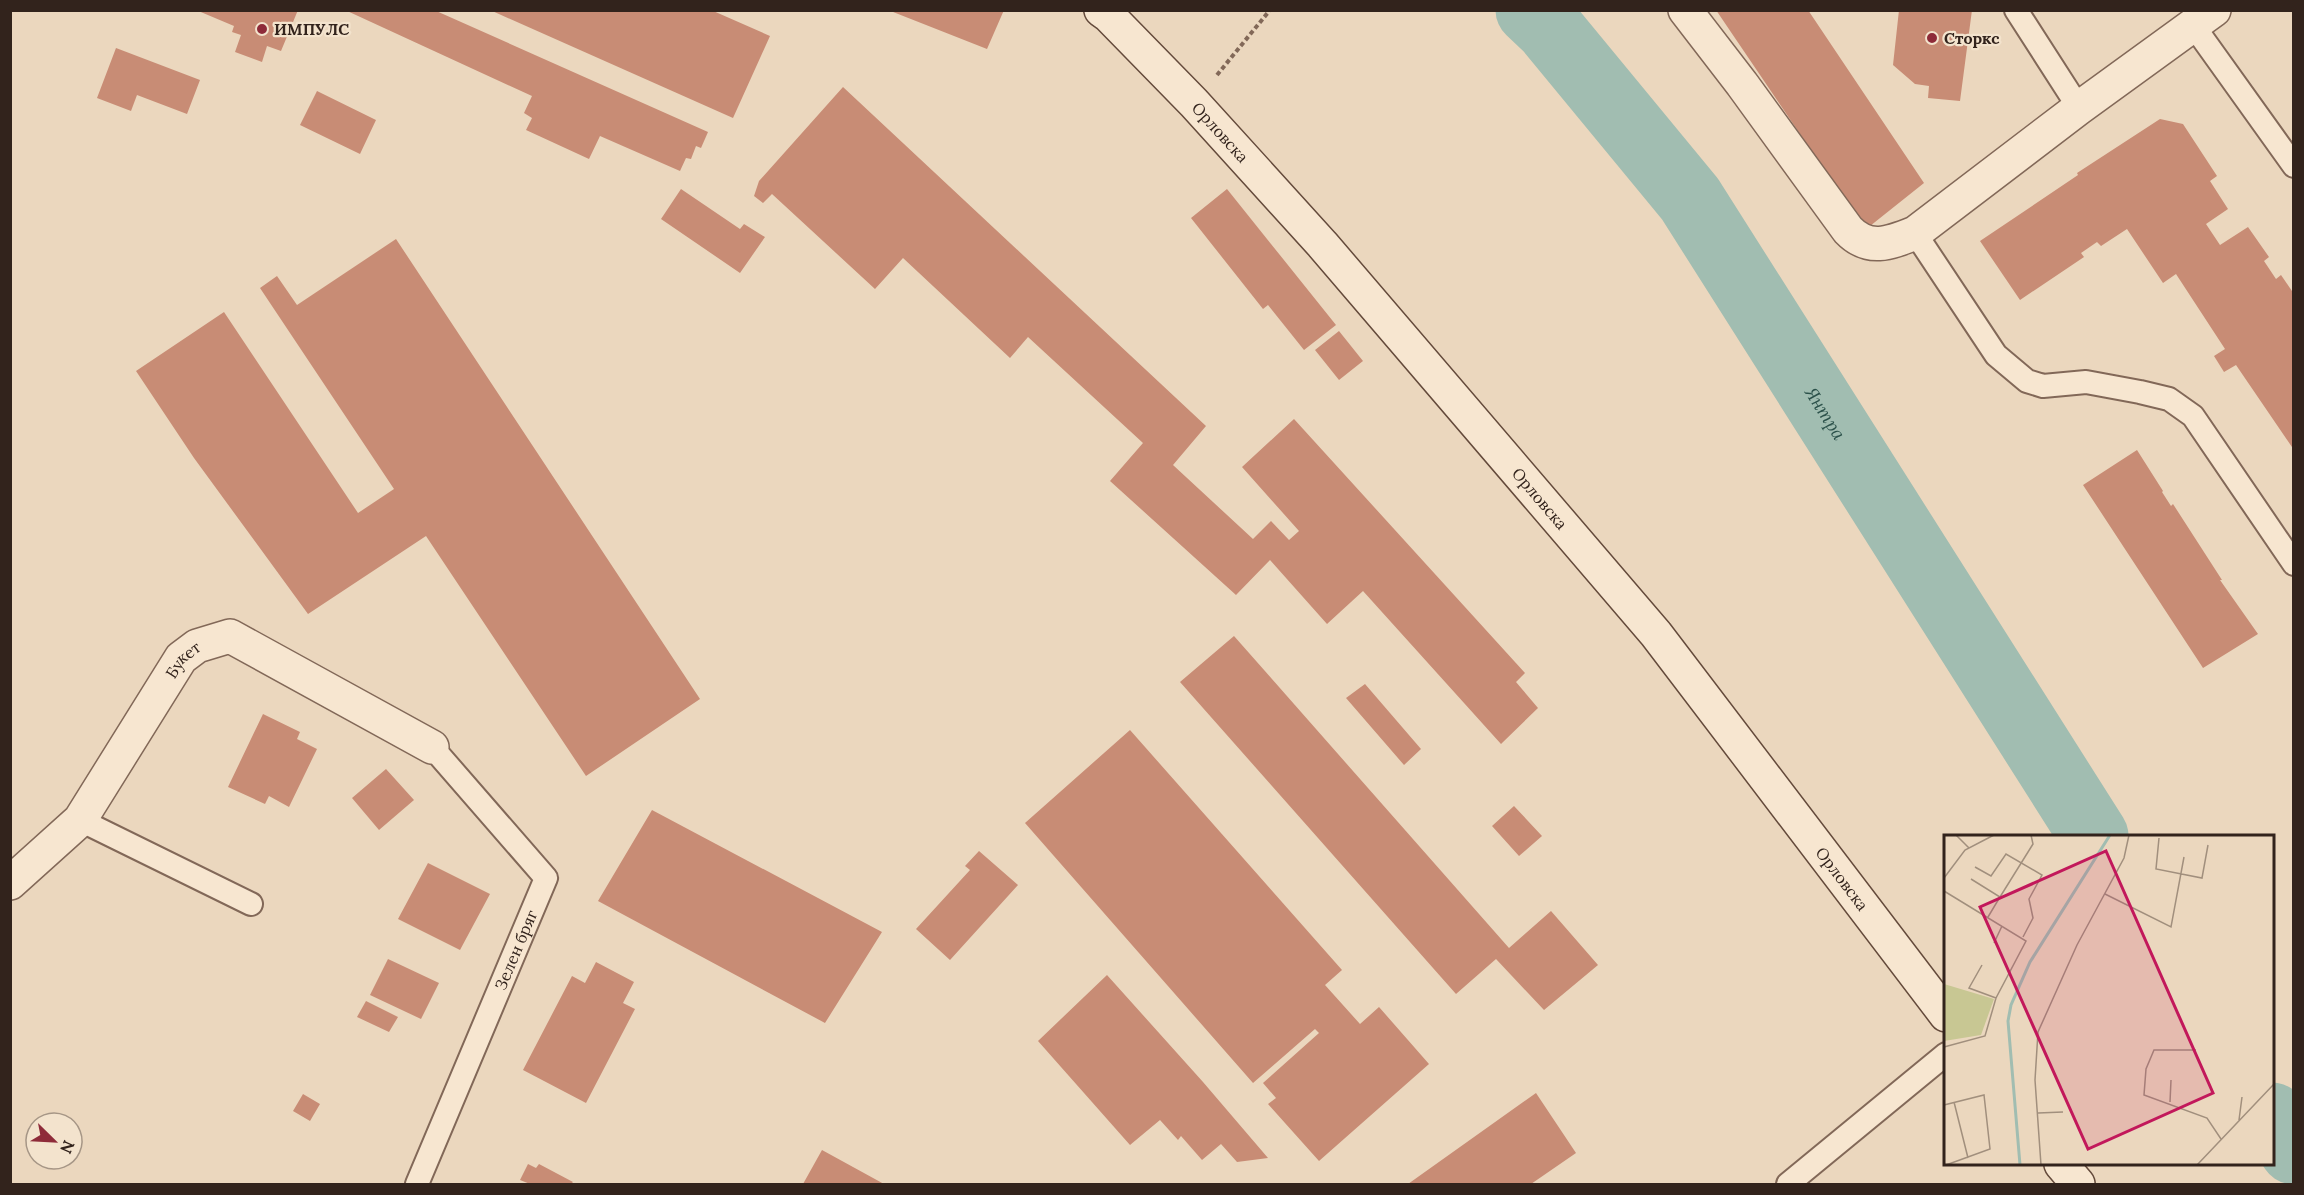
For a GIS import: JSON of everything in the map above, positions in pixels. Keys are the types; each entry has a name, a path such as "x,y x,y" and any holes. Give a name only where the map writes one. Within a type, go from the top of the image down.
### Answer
{"street":[{"name":"Орловска","path":"1101,10 1194,103 1322,244 1656,634 1944,1012"},
{"path":"1685,10 1856,238 1868,244 1882,243 1915,233 2079,108 2203,18"},
{"name":"Букет","path":"10,883 80,820 181,658 197,646 230,636 432,747"},
{"path":"2062,1165 2078,1185"}],"lane":[{"path":"2016,10 2079,108"},
{"path":"2203,18 2294,166"},
{"path":"1915,233 1996,355 2027,381 2043,386 2086,382 2140,392 2169,399 2193,416 2294,564"},
{"name":"Зелен бряг","path":"417,1185 546,878 432,747"},
{"path":"80,820 251,904"},
{"path":"1788,1185 1944,1056"}],"path":[{"path":"1194,103 1270,10"}],"building":[{"name":"ИМПУЛС","path":"196,10 298,10 281,51 267,46 262,62 235,52 241,35 232,32 234,26"},
{"path":"345,10 434,10 708,132 701,148 696,146 691,159 686,158 680,171 600,136 589,159 526,130 532,118 524,113 532,96"},
{"path":"490,10 711,10 770,36 733,118"},
{"path":"888,10 1004,10 987,49"},
{"path":"1716,10 1808,10 1924,183 1865,230"},
{"name":"Сторкс","path":"1899,10 1972,10 1960,101 1928,98 1929,86 1915,84 1893,65"},
{"path":"116,48 200,80 187,114 137,95 131,111 97,98"},
{"path":"843,87 1206,426 1173,465 1253,539 1271,521 1289,540 1299,531 1242,467 1294,419 1525,673 1516,682 1538,708 1501,744 1363,591 1327,624 1270,560 1236,595 1110,481 1143,443 1028,337 1010,358 903,258 875,289 772,194 763,203 754,196 759,181"},
{"path":"317,91 376,120 360,154 300,125"},
{"path":"2160,119 2183,124 2217,176 2210,181 2228,209 2206,224 2220,245 2248,227 2269,257 2264,261 2276,279 2281,275 2294,294 2294,450 2236,365 2224,372 2214,356 2225,349 2176,274 2163,283 2127,229 2101,246 2097,242 2081,253 2084,257 2020,300 1980,241 2078,175 2077,173"},
{"path":"681,189 740,229 744,224 765,237 740,273 661,219"},
{"path":"1227,189 1336,325 1304,350 1268,305 1263,309 1191,218"},
{"path":"396,239 700,699 586,776 426,536 308,614 194,458 136,371 224,312 358,513 394,489 260,288 277,276 297,305"},
{"path":"1339,331 1363,361 1339,380 1315,350"},
{"path":"2137,450 2171,506 2173,504 2222,580 2220,580 2258,634 2203,668 2083,485"},
{"path":"1234,636 1509,948 1551,911 1598,965 1544,1010 1496,959 1456,994 1180,682"},
{"path":"1365,684 1421,749 1404,765 1346,698"},
{"path":"263,714 300,732 297,739 317,749 289,807 269,796 265,804 228,787"},
{"path":"1130,730 1342,970 1325,985 1360,1024 1379,1007 1429,1064 1319,1161 1268,1104 1276,1098 1263,1083 1319,1033 1315,1029 1253,1083 1025,823"},
{"path":"386,769 414,800 379,830 352,798"},
{"path":"1514,806 1542,836 1519,856 1492,826"},
{"path":"652,810 882,932 825,1023 598,901"},
{"path":"979,851 1018,885 950,960 916,929 970,870 965,866"},
{"path":"428,863 490,894 460,950 398,919"},
{"path":"388,959 439,983 421,1019 370,995"},
{"path":"596,962 634,982 623,1003 635,1009 586,1103 523,1070 572,976 585,983"},
{"path":"1107,975 1268,1158 1237,1162 1221,1144 1202,1160 1181,1136 1178,1140 1160,1120 1130,1145 1038,1041"},
{"path":"366,1001 398,1017 389,1032 357,1017"},
{"path":"1536,1093 1576,1153 1531,1184 1408,1184"},
{"path":"303,1094 320,1104 310,1121 293,1111"},
{"path":"822,1150 884,1184 803,1184"},
{"path":"528,1164 536,1168 539,1164 573,1182 571,1184 530,1184 520,1180"}],"waterway":[{"name":"Янтра","path":"1530,10 1549,28 1690,199 2093,835"},
{"name":"Янтра","path":"2274,1120 2294,1150"}],"place":[{"name":"ИМПУЛС","path":"262,29"},
{"name":"Сторкс","path":"1932,38"}]}
